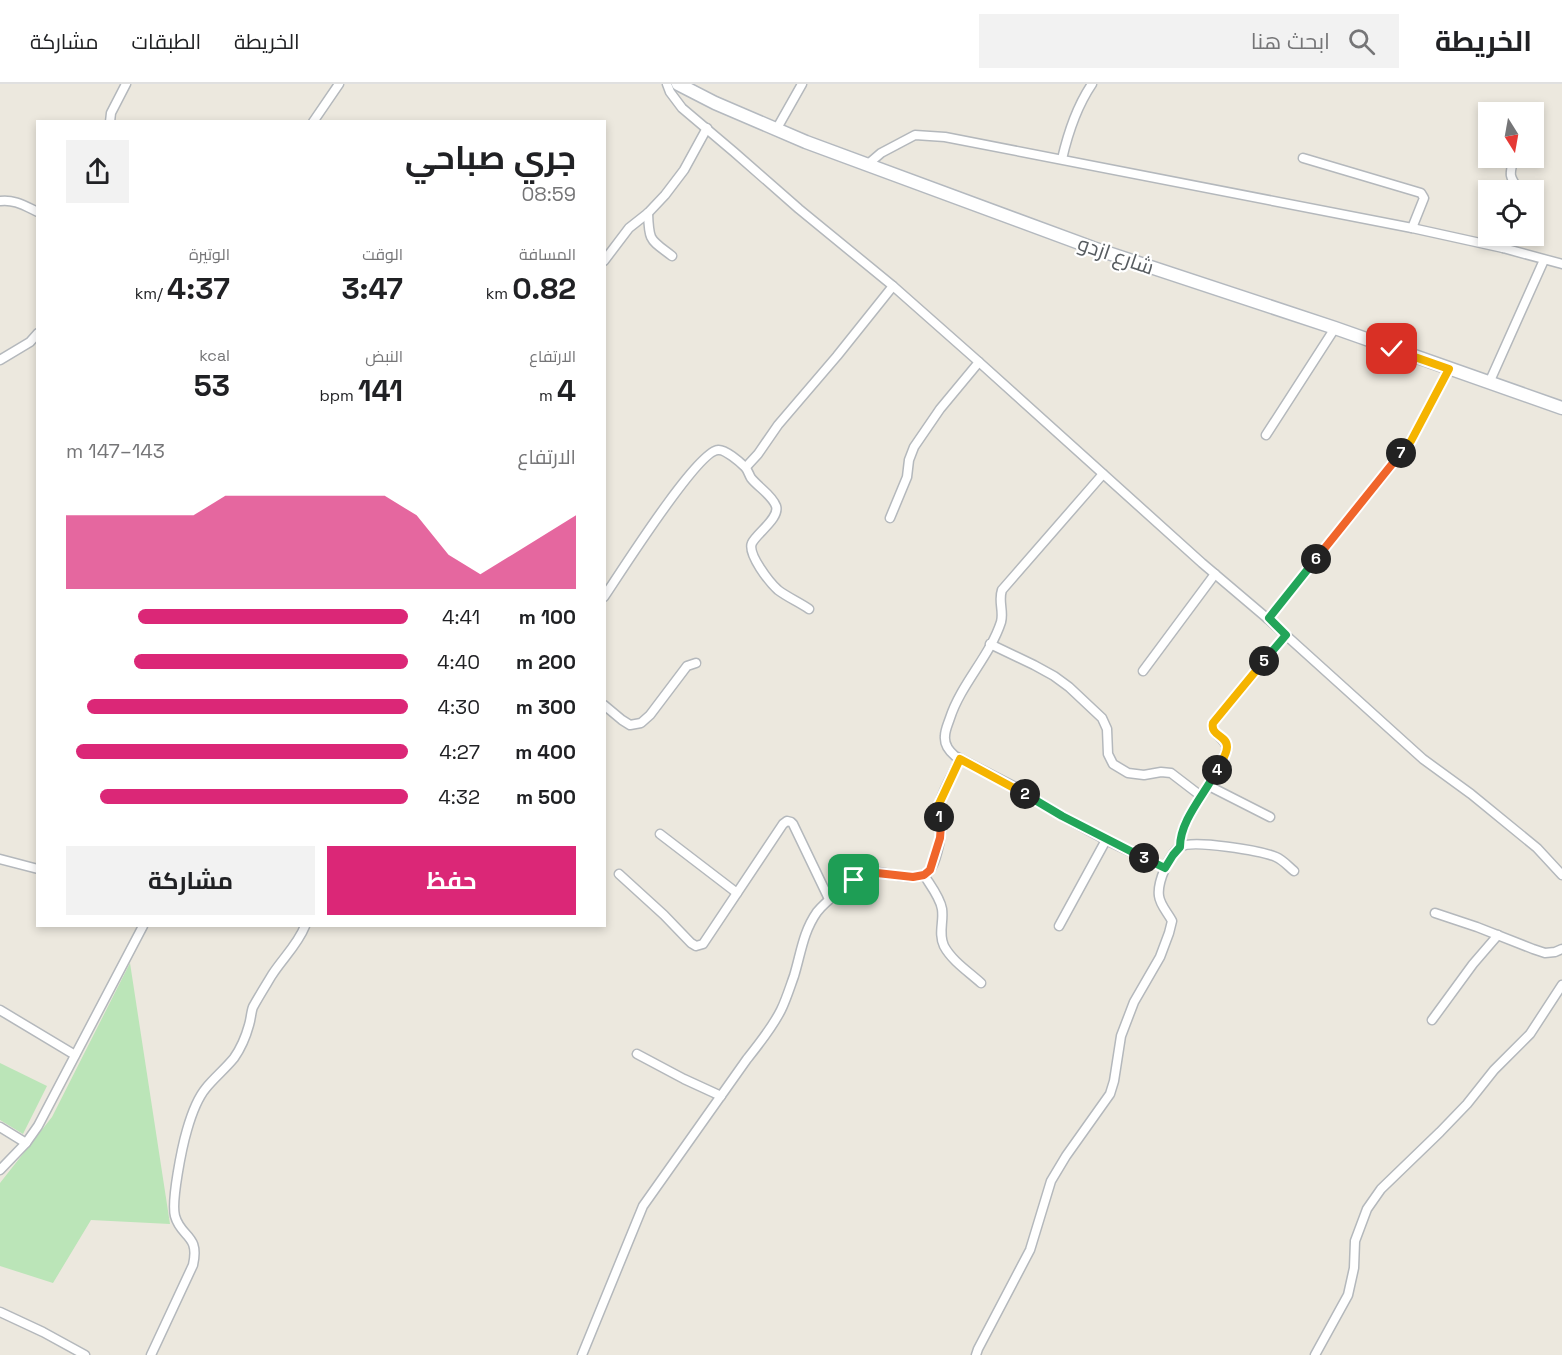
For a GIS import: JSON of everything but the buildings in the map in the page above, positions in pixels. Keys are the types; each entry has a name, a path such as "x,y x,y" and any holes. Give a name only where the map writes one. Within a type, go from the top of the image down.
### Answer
{"street":[{"path":"110,120 111,113 126,84"},
{"path":"314,120 339,84"},
{"path":"667,84 682,108 893,286 1046,420 1215,574 1269,618 1423,759 1471,794 1537,848 1562,875"},
{"name":"شارع ازدو","path":"678,84 776,130 1093,248 1335,328 1562,408"},
{"path":"776,130 802,84"},
{"path":"1062,159 1080,102 1092,84"},
{"path":"606,258 629,228 665,195 684,170 706,128"},
{"path":"867,165 882,153 915,135 945,137 1412,228 1562,264"},
{"path":"1303,158 1421,193 1424,198 1412,228"},
{"path":"0,201 21,203 36,211"},
{"path":"648,213 650,237 672,256"},
{"path":"1489,383 1544,260"},
{"path":"746,467 893,286"},
{"path":"1266,435 1335,328"},
{"path":"0,360 30,342 36,335"},
{"path":"890,518 907,477 909,460 914,447 940,409 979,362"},
{"path":"1269,618 1411,441 1449,369"},
{"path":"606,594 663,507 712,452 718,450 726,452 746,467 750,477 776,506 772,520 752,544 753,557 777,589 809,609"},
{"path":"1103,474 1002,590 1001,622 953,708 944,737 948,750 960,759 1013,786 1106,840 1165,868"},
{"path":"1143,671 1215,574"},
{"path":"1180,847 1180,837 1201,796 1209,786 1227,748 1226,742 1213,731 1213,723 1286,635"},
{"path":"990,644 1054,676 1102,718 1107,729 1108,754 1113,764 1128,773 1144,775 1171,773 1201,796"},
{"path":"606,707 630,725 641,723 650,715 687,666 696,663"},
{"path":"582,1355 643,1206 782,1010 807,927 818,910 829,899 868,872 913,877 924,875 930,870 940,838 939,804 960,759"},
{"path":"1209,786 1270,817"},
{"path":"619,874 691,943 696,946 703,944 783,824 788,821 794,824 829,899"},
{"path":"660,834 737,893"},
{"path":"1059,926 1106,840"},
{"path":"976,1355 1030,1250 1052,1181 1066,1156 1110,1094 1121,1036 1134,1002 1160,957 1169,933 1172,921 1159,899 1159,889 1165,868 1173,855 1180,847 1186,845 1221,846 1275,856 1294,872"},
{"path":"0,859 36,868"},
{"path":"924,875 942,906 941,929 945,949 981,983"},
{"path":"1435,913 1545,953 1562,949"},
{"path":"0,1170 26,1143 38,1126 142,927"},
{"path":"151,1355 194,1265 196,1252 193,1243 178,1224 174,1214 177,1178 193,1110 204,1090 234,1057 243,1042 252,1009 272,975 301,936 305,927"},
{"path":"1432,1020 1473,964 1498,935"},
{"path":"1315,1355 1348,1295 1354,1268 1354,1241 1367,1209 1381,1189 1453,1118 1494,1070 1530,1034 1562,985"},
{"path":"0,1010 75,1055"},
{"path":"637,1054 721,1096"},
{"path":"0,1127 26,1143"},
{"path":"0,1312 85,1355"}],"green space":[{"path":"130,963 170,1224 91,1220 53,1283 0,1266 0,1183 52,1117"},
{"path":"0,1063 47,1086 23,1134 0,1120"}],"route":[{"path":"854,880 868,872 913,877 924,875 930,870 940,838 939,804 960,759 1013,786 1106,840 1165,868 1180,847 1180,837 1186,823 1209,786 1227,748 1226,742 1213,731 1213,723 1286,635 1269,618 1411,441 1449,369 1392,349"}]}
